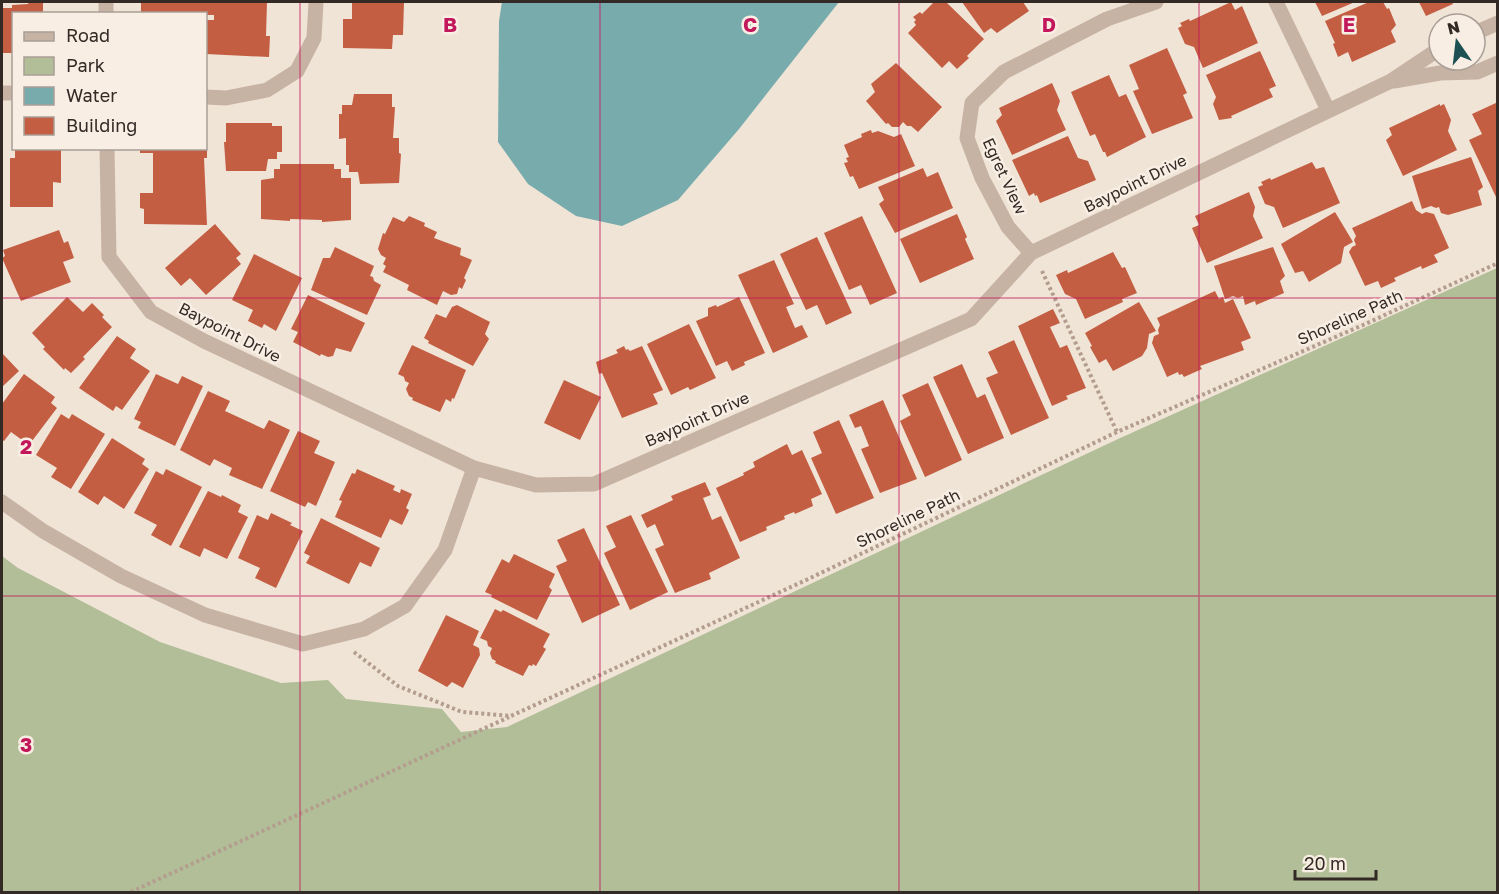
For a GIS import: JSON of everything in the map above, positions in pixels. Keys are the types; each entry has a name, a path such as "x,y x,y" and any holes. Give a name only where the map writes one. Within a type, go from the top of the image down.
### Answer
{"street":[{"path":"207,97 226,98 267,90 297,70 314,38 316,2"},
{"name":"Egret View","path":"1031,253 1008,227 982,178 967,138 972,103 1005,72 1107,19 1156,2"},
{"path":"1276,2 1328,110"},
{"name":"Baypoint Drive","path":"106,150 109,257 151,312 204,341 474,468 536,485 594,484 971,319 1031,253 1391,81 1427,57"},
{"name":"Baypoint Drive","path":"1391,81 1440,73 1477,72 1497,63"},
{"path":"2,502 43,531 94,562 205,615 303,644 364,629 405,606 445,550 474,468"}],"path":[{"path":"1031,253 1046,277 1117,432"},
{"name":"Shoreline Path","path":"334,636 398,686 462,712 511,716 804,581 1117,432 1363,325 1497,263"},
{"path":"131,892 511,716"}],"green space":[{"path":"1497,268 1497,892 2,892 2,556 18,568 160,642 281,683 328,680 346,699 442,709 461,732 507,727 1118,439"}],"water":[{"path":"502,2 839,2 739,129 678,200 622,226 576,216 528,184 498,142 499,21"}],"building":[{"path":"29,2 43,2 43,12 12,12 12,53 2,53 2,8"},
{"path":"141,2 267,2 266,36 270,36 269,57 207,54 207,20 214,20 214,15 207,15 207,12 141,12"},
{"path":"352,2 404,2 403,35 393,35 392,49 343,48 343,19 352,19"},
{"path":"934,2 946,2 984,39 957,69 949,61 942,68 908,33 916,25 913,17 920,12 922,14"},
{"path":"962,2 1023,2 1029,11 997,33 991,28 984,33"},
{"path":"1231,2 1235,10 1242,6 1258,43 1203,68 1194,47 1185,44 1178,28 1182,26 1180,23 1189,19 1190,21"},
{"path":"1315,2 1355,2 1322,16"},
{"path":"1369,2 1383,2 1387,9 1389,8 1396,25 1391,31 1396,42 1352,62 1348,52 1338,57 1333,44 1335,43 1325,21"},
{"path":"1419,2 1452,2 1453,4 1435,12 1427,12 1426,16"},
{"path":"1167,48 1187,93 1183,95 1193,118 1152,134 1133,91 1139,89 1129,65"},
{"path":"1260,51 1276,86 1269,89 1273,97 1231,116 1232,118 1219,120 1213,104 1216,97 1206,75"},
{"path":"896,63 942,107 918,132 903,122 899,127 886,124 866,101 875,92 871,84"},
{"path":"1109,75 1119,97 1126,94 1146,137 1107,157 1095,134 1090,136 1071,92"},
{"path":"1052,83 1060,101 1057,110 1066,130 1012,155 996,121 1002,115 999,108"},
{"path":"354,94 392,94 392,107 395,107 393,138 399,138 399,153 401,154 399,183 360,184 358,172 349,172 349,165 346,165 346,138 339,139 339,114 342,114 342,105 352,105"},
{"path":"1498,102 1498,196 1496,197 1469,140 1482,134 1472,114"},
{"path":"1440,104 1440,106 1444,104 1451,120 1448,131 1457,150 1403,176 1386,140 1392,135 1389,128"},
{"path":"226,123 272,123 272,126 282,126 282,152 277,152 277,159 268,159 266,171 226,171 224,142 226,142"},
{"path":"871,130 872,133 878,131 894,137 901,134 915,166 859,189 844,163 848,162 846,158 849,157 844,145"},
{"path":"1068,136 1078,158 1088,161 1096,180 1040,203 1034,193 1029,196 1012,160"},
{"path":"15,150 61,150 61,183 53,182 53,207 10,207 10,158 15,158"},
{"path":"140,150 207,150 207,158 204,158 207,225 144,224 144,209 140,208 140,193 153,193 153,153 140,153"},
{"path":"1471,157 1483,187 1478,191 1482,205 1448,215 1441,213 1439,207 1431,206 1422,209 1412,176"},
{"path":"1312,162 1316,169 1324,167 1340,203 1283,228 1274,207 1265,204 1258,187 1263,185 1261,182"},
{"path":"280,164 334,164 334,169 341,169 341,178 351,178 351,220 322,222 322,220 261,219 261,180 274,178 274,169 280,169"},
{"path":"923,168 927,177 938,172 953,208 895,233 879,204 884,200 878,187"},
{"path":"1249,192 1255,207 1253,216 1263,238 1207,263 1192,228 1199,225 1195,216"},
{"path":"1412,201 1416,210 1422,214 1426,212 1434,214 1449,248 1434,255 1438,262 1422,269 1421,266 1394,278 1396,281 1381,288 1378,281 1365,286 1349,252 1356,245 1354,240 1356,236 1352,228"},
{"path":"1335,212 1353,242 1344,247 1341,263 1309,282 1303,271 1295,273 1281,244"},
{"path":"957,214 974,259 920,283 900,239"},
{"path":"409,216 425,223 424,226 437,232 434,238 461,248 460,255 472,260 462,289 459,287 457,294 451,295 443,291 437,305 407,290 409,285 383,272 386,258 378,249 383,233 385,234 393,217 404,222"},
{"path":"862,216 897,293 870,305 861,285 849,290 824,233"},
{"path":"215,224 241,254 236,258 241,264 206,295 190,278 181,286 165,268"},
{"path":"59,230 64,243 68,241 74,258 63,262 71,282 21,301 2,258 5,256 3,250"},
{"path":"817,237 852,313 826,325 817,305 806,310 780,254"},
{"path":"335,247 374,266 370,276 381,285 367,315 311,290 323,258 330,258"},
{"path":"1273,247 1285,276 1280,281 1284,293 1256,305 1255,301 1245,305 1243,296 1225,299 1214,266"},
{"path":"1113,252 1122,268 1125,267 1137,293 1085,319 1076,299 1065,294 1056,275 1067,270 1068,273"},
{"path":"254,254 302,278 276,331 264,324 262,328 248,321 253,310 232,300"},
{"path":"774,260 794,304 786,307 795,328 802,325 808,337 773,353 738,275"},
{"path":"1215,291 1219,299 1223,297 1225,303 1233,299 1251,338 1241,342 1244,350 1200,366 1202,369 1184,377 1178,372 1167,377 1152,343 1154,336 1159,334 1160,325 1157,318"},
{"path":"308,295 365,323 351,352 336,348 333,356 328,357 321,354 320,356 293,342 298,332 291,329"},
{"path":"67,297 83,312 92,303 112,327 71,373 65,368 64,370 43,349 45,347 32,333"},
{"path":"739,297 765,353 744,362 745,365 732,371 727,361 716,366 696,321 708,316 708,308 716,305 717,307"},
{"path":"1139,302 1156,331 1149,334 1147,348 1142,356 1113,371 1106,359 1099,363 1085,333"},
{"path":"457,305 490,322 485,334 489,339 473,366 428,343 429,341 424,338 436,314 446,318 452,307"},
{"path":"1053,309 1060,323 1050,327 1060,348 1067,345 1086,388 1066,396 1068,399 1052,406 1018,326"},
{"path":"689,324 716,378 690,390 688,387 671,395 647,344"},
{"path":"117,336 136,349 130,358 150,371 122,410 116,406 113,411 79,388"},
{"path":"1014,340 1049,418 1011,435 986,378 998,373 988,352"},
{"path":"412,345 466,370 454,399 452,398 451,402 446,399 440,412 412,400 413,398 409,396 406,389 409,383 398,374"},
{"path":"624,346 630,351 642,346 663,390 653,394 658,404 622,418 602,373 599,374 596,362 618,353 616,350"},
{"path":"2,353 19,371 2,387"},
{"path":"962,364 977,398 985,394 1004,438 968,454 933,377"},
{"path":"24,374 55,397 51,403 57,408 29,445 11,432 4,441 2,440 2,404"},
{"path":"156,374 178,384 182,376 203,386 175,446 138,428 141,422 134,419"},
{"path":"564,380 601,397 580,440 544,423"},
{"path":"928,383 962,460 925,477 900,421 911,415 902,395"},
{"path":"208,391 230,401 225,411 264,429 269,420 290,430 262,489 229,475 232,468 214,459 210,466 180,450"},
{"path":"883,400 917,479 880,493 861,449 869,446 861,426 855,428 849,415"},
{"path":"61,414 69,419 72,414 105,434 71,489 51,477 57,468 36,455"},
{"path":"839,420 874,498 836,514 811,458 822,453 813,432"},
{"path":"298,431 320,441 314,453 335,462 316,506 308,502 305,507 270,491"},
{"path":"112,438 145,459 142,464 149,469 124,509 104,496 98,505 78,492"},
{"path":"787,444 792,455 802,450 822,494 811,499 813,506 784,516 785,519 766,527 767,530 740,542 716,488 744,475 743,473 755,467 753,462"},
{"path":"166,469 202,487 171,546 151,535 157,525 134,513 156,471 163,475"},
{"path":"357,469 395,486 393,490 400,493 401,489 412,494 406,508 409,510 402,525 390,519 381,538 335,517 342,501 339,500 352,473 355,474"},
{"path":"705,482 711,495 703,498 712,520 721,516 740,558 709,573 711,579 675,593 655,549 664,545 655,524 647,528 641,515 673,500 671,496"},
{"path":"208,491 241,505 238,512 248,517 227,559 204,548 200,557 179,547"},
{"path":"271,513 303,531 276,588 255,578 260,568 238,558 257,515 268,520"},
{"path":"631,515 668,592 630,610 604,553 616,547 606,526"},
{"path":"321,518 380,548 371,567 360,562 349,584 306,563 310,556 304,553"},
{"path":"584,528 620,605 582,623 556,566 567,561 557,540"},
{"path":"514,554 555,574 549,587 552,590 537,620 485,592 502,559 509,563"},
{"path":"495,609 501,612 503,610 550,634 543,647 546,649 536,666 529,665 523,676 495,663 490,653 492,648 488,646 487,641 480,638"},
{"path":"446,615 479,631 473,645 479,648 480,655 463,688 452,682 447,687 418,671"}]}
